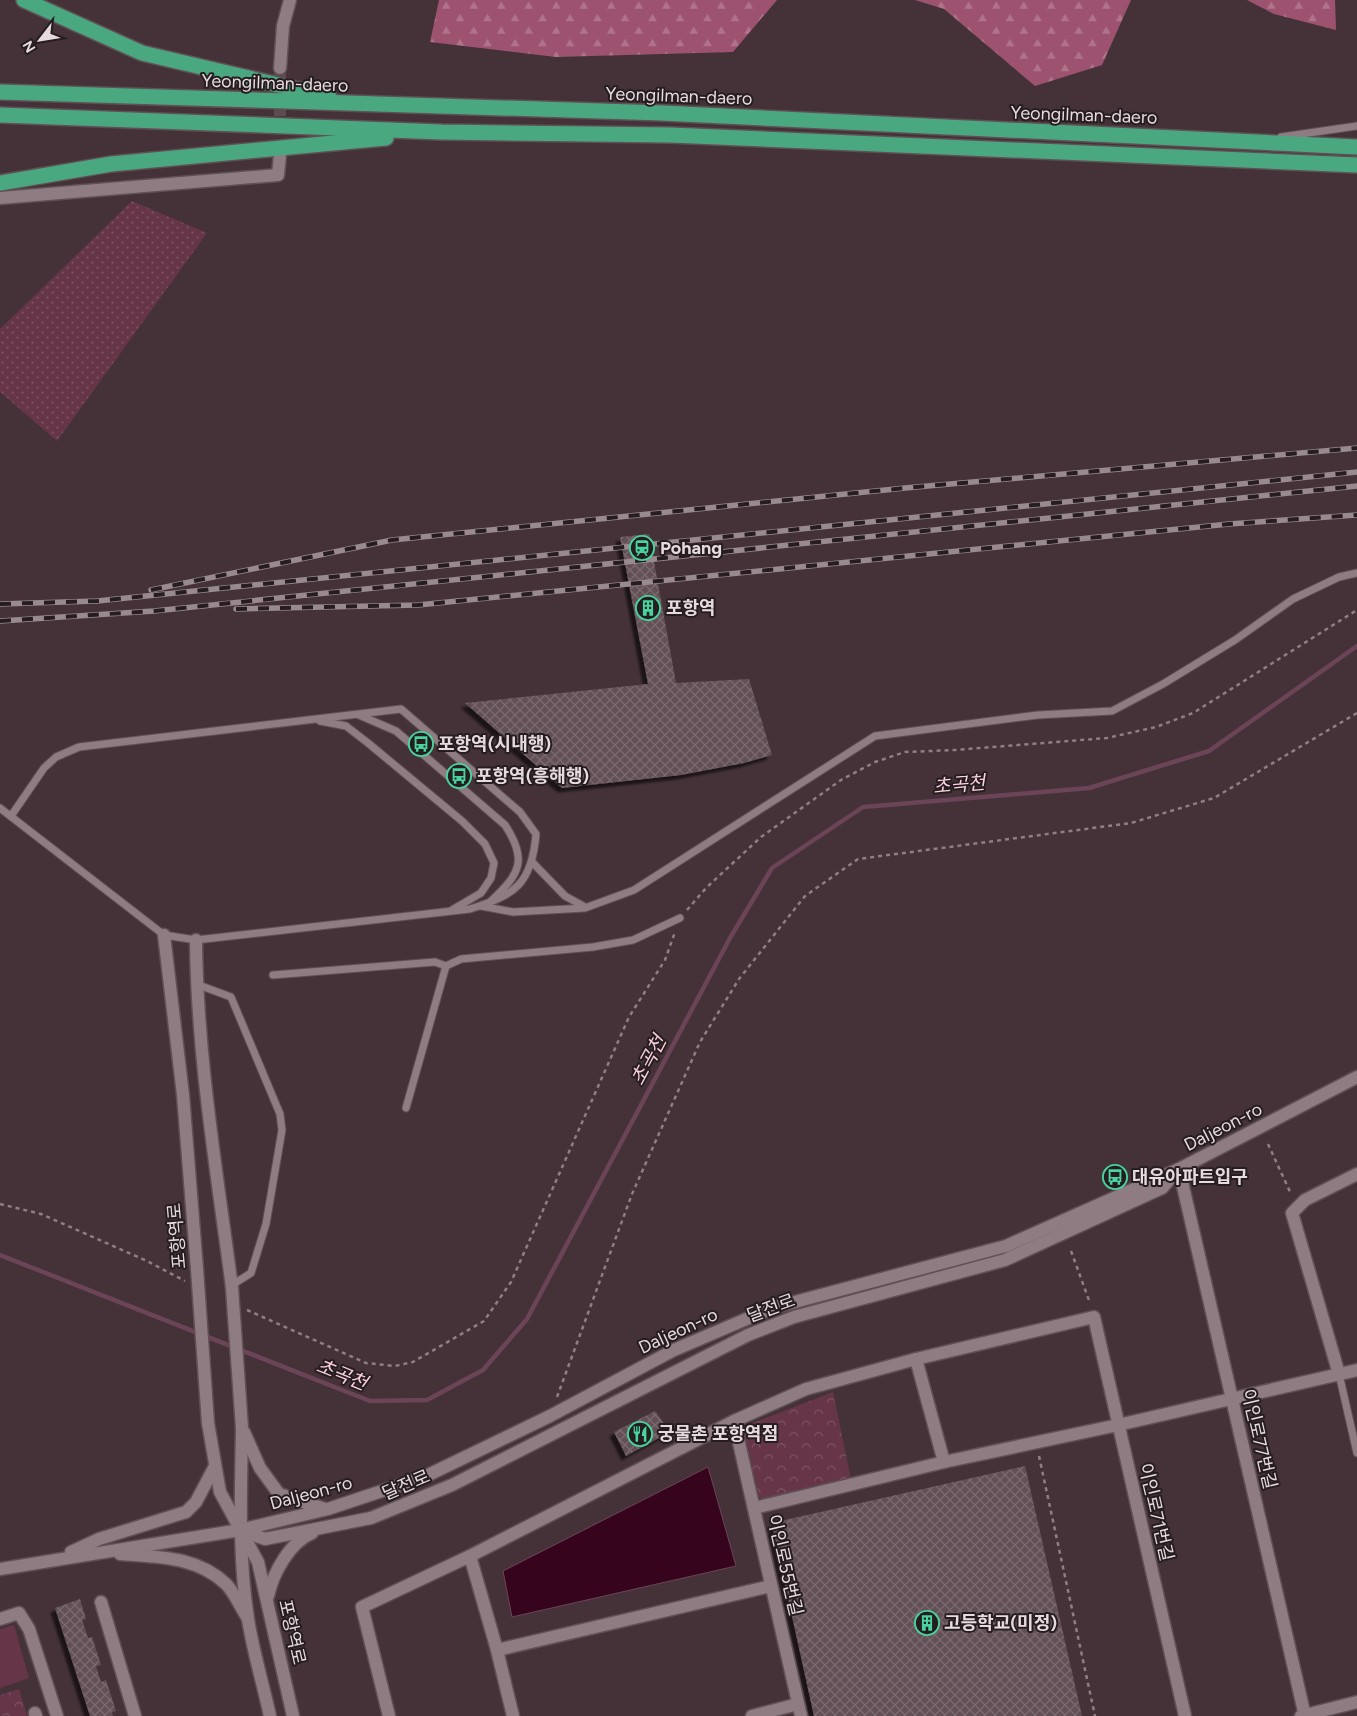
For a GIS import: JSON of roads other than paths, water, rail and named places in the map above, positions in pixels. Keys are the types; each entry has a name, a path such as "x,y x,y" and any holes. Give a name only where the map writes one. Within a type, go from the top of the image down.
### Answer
{"highway":[{"path":"24,0 142,54 367,105"},
{"name":"Yeongilman-daero","path":"0,92 662,113 1357,147"},
{"path":"0,115 441,132 670,135 1357,165"},
{"path":"0,183 110,164 441,132"}],"street":[{"path":"280,68 284,26 290,0"},
{"path":"0,198 278,174 280,155"},
{"name":"포항역로","path":"164,935 183,1095 208,1423 220,1492 258,1562 293,1716"},
{"name":"포항역로","path":"196,940 196,984 206,1092 232,1286 242,1428 240,1530 248,1619 270,1716"},
{"name":"Daljeon-ro","path":"0,1568 240,1530 328,1509 424,1477 550,1416 674,1350 772,1308 1006,1246 1179,1169 1357,1077"},
{"name":"이인로77번길","path":"1179,1169 1304,1716"},
{"name":"달전로","path":"240,1530 265,1539 372,1518 452,1484 748,1335 794,1317 1005,1260 1162,1188 1179,1169"},
{"path":"1339,1374 1292,1213 1305,1200 1357,1174"},
{"name":"이인로71번길","path":"916,1359 1094,1317 1185,1716"},
{"path":"388,1716 362,1607 470,1556 734,1421 806,1389 916,1359 944,1462"},
{"path":"754,1508 944,1462 1118,1425 1357,1370"},
{"name":"이인로55번길","path":"734,1421 800,1710"},
{"path":"242,1428 260,1468 279,1494 328,1509"},
{"path":"53,1560 99,1539 158,1523 186,1512 196,1502 216,1466"},
{"path":"267,1601 274,1576 300,1538 327,1527"},
{"path":"100,1552 180,1558 209,1571 227,1585 248,1619"},
{"path":"470,1556 498,1650 513,1716"},
{"path":"498,1650 772,1586"},
{"path":"101,1602 135,1716"},
{"path":"0,1618 19,1613 29,1629 57,1716"},
{"path":"1304,1716 1357,1702"},
{"path":"752,1716 800,1710"}],"lane":[{"path":"1244,140 1313,134 1357,126"},
{"path":"480,906 513,912 585,908 634,890 875,736 1038,715 1112,711 1163,684 1235,640 1293,599 1339,577 1357,573"},
{"path":"0,808 164,935 196,940 448,912 480,906 503,898 519,886 532,862 536,834 520,812 401,709 80,747 56,757 44,768 11,816"},
{"path":"356,714 396,731 505,825 517,844 518,865 506,887 488,903"},
{"path":"315,720 346,726 455,815 485,844 494,864 492,878 480,893 448,912"},
{"path":"532,862 565,896 585,908"},
{"path":"274,975 435,962 446,966 461,959 593,948 633,940 680,918"},
{"path":"406,1108 446,966"},
{"path":"196,984 231,997 280,1114 282,1130 266,1224 251,1273 232,1286"},
{"path":"1339,1374 1357,1452"}],"waterway":[{"name":"초곡천","path":"0,1255 370,1401 427,1400 483,1370 527,1319 730,938 772,868 863,807 1089,788 1209,751 1357,646"}],"tunnel":[{"path":"280,68 280,155"}],"railway":[{"path":"151,590 392,540 905,488 1357,448"},
{"path":"0,604 97,601 1357,472"},
{"path":"0,621 154,611 1357,486"},
{"path":"236,609 418,605 1229,524 1357,515"}],"place":[{"name":"Pohang","path":"642,548"},
{"name":"포항역","path":"648,608"},
{"name":"포항역(시내행)","path":"421,744"},
{"name":"포항역(흥해행)","path":"459,776"},
{"name":"대유아파트입구","path":"1115,1177"},
{"name":"궁물촌 포항역점","path":"640,1434"},
{"name":"고등학교(미정)","path":"927,1623"}]}
